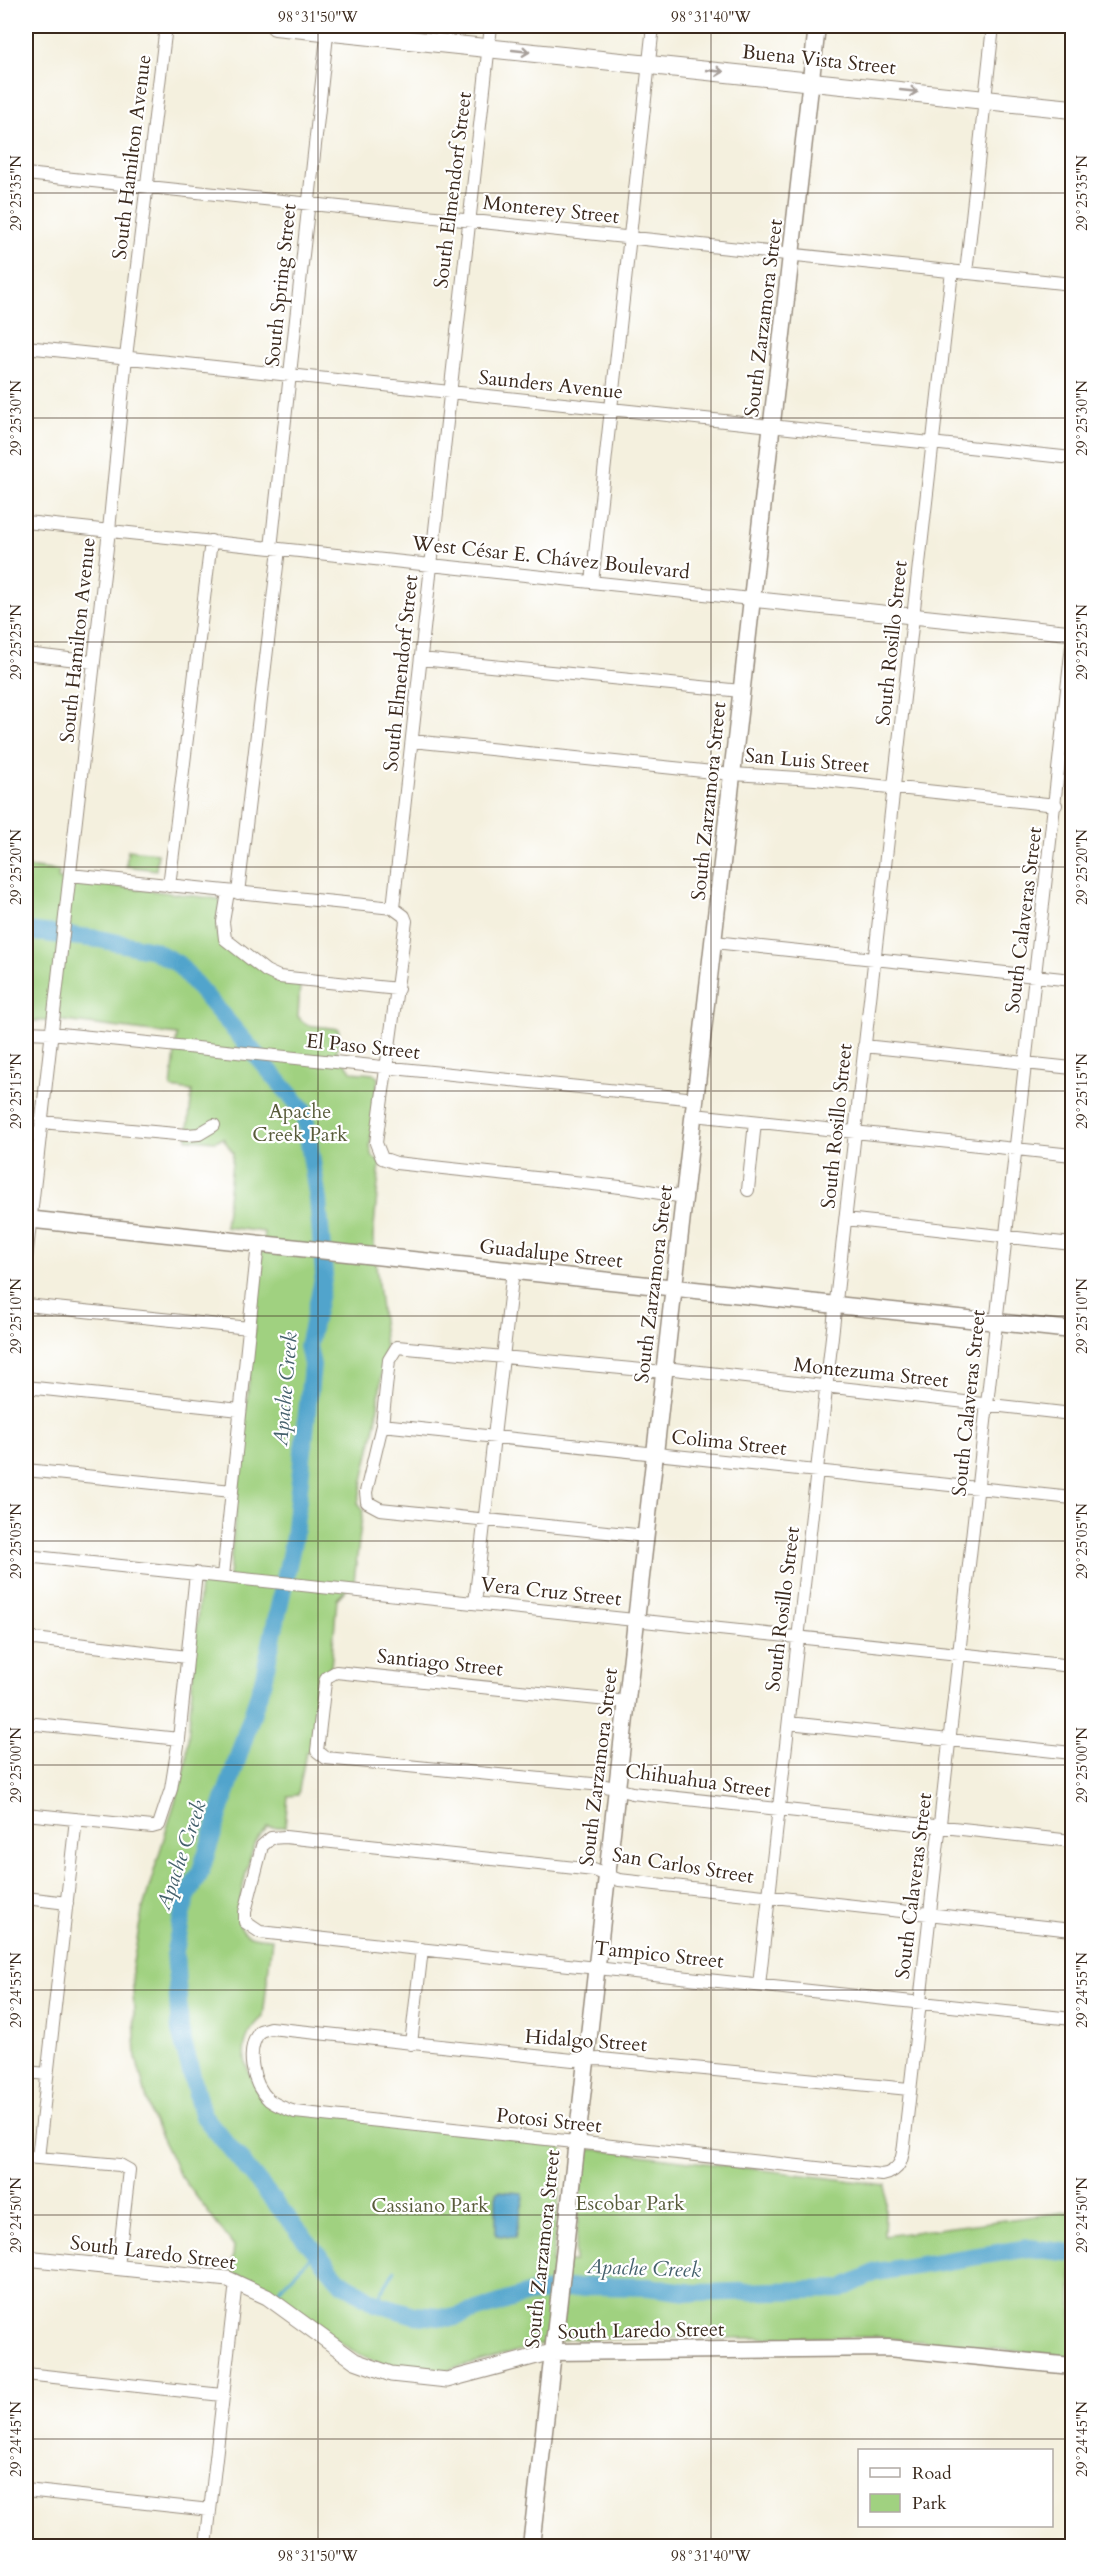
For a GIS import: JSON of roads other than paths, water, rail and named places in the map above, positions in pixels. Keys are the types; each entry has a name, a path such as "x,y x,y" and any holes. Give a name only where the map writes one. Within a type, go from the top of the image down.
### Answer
{"main road":[{"name":"Buena Vista Street","path":"275,26 327,28 648,65 1072,109"},
{"name":"South Zarzamora Street","path":"531,2547 817,26"},
{"name":"Guadalupe Street","path":"28,1220 1072,1330"},
{"name":"South Laredo Street","path":"553,2343 888,2348 1072,2366"}],"street":[{"name":"South Hamilton Avenue","path":"26,1259 28,1220 41,1129 109,530 126,357 166,26"},
{"name":"South Elmendorf Street","path":"393,908 491,26"},
{"path":"592,582 632,237 653,26"},
{"path":"966,273 993,26"},
{"name":"South Spring Street","path":"327,28 290,376 275,549 233,892 223,922 225,939 266,971 279,977 398,989"},
{"name":"Monterey Street","path":"26,174 1072,284"},
{"name":"South Rosillo Street","path":"759,1985 864,1046 896,788 912,615 952,271"},
{"name":"Saunders Avenue","path":"26,347 1072,458"},
{"name":"West César E. Chávez Boulevard","path":"26,522 1072,633"},
{"path":"169,886 211,542"},
{"name":"South Calaveras Street","path":"899,2165 988,1404 1072,645"},
{"path":"26,654 94,662"},
{"path":"421,659 741,691"},
{"name":"San Luis Street","path":"412,741 1056,805"},
{"path":"69,881 169,886 393,908 404,916 406,921 376,1143 379,1154 396,1163 630,1188 684,1197"},
{"path":"714,942 1072,980"},
{"name":"El Paso Street","path":"26,1032 387,1068 695,1107 755,1122 1072,1155"},
{"path":"864,1046 1072,1068"},
{"path":"748,1190 755,1122"},
{"path":"26,1133 41,1129 187,1135 199,1134 214,1125"},
{"path":"846,1220 1072,1244"},
{"path":"223,1576 258,1244"},
{"path":"475,1603 513,1270"},
{"path":"26,1305 249,1328"},
{"name":"Montezuma Street","path":"382,1425 391,1354 401,1346 665,1370 1072,1414"},
{"path":"26,1387 240,1410"},
{"path":"382,1425 366,1492 368,1503 380,1509 646,1536"},
{"name":"Colima Street","path":"382,1425 1072,1498"},
{"path":"26,1470 232,1491"},
{"name":"Vera Cruz Street","path":"26,1556 1072,1666"},
{"path":"26,1814 152,1827 159,1825 171,1789 179,1739 196,1573"},
{"path":"26,1638 188,1657"},
{"name":"Santiago Street","path":"319,1754 317,1746 325,1683 336,1672 627,1702"},
{"path":"26,1723 179,1739"},
{"path":"789,1723 1072,1753"},
{"name":"Chihuahua Street","path":"319,1754 326,1758 602,1785 617,1789 779,1810 1072,1841"},
{"path":"76,1819 47,2074 32,2157 120,2165 129,2170 118,2267"},
{"name":"San Carlos Street","path":"245,1923 245,1912 258,1856 266,1841 277,1837 594,1870 619,1880 1072,1930"},
{"path":"26,1898 67,1903"},
{"name":"Tampico Street","path":"245,1923 260,1932 1072,2019"},
{"path":"411,2044 422,1948"},
{"name":"Hidalgo Street","path":"260,2031 270,2028 411,2044 909,2089"},
{"name":"Potosi Street","path":"260,2031 252,2049 255,2074 267,2098 284,2109 298,2113 882,2175 892,2173 899,2165"},
{"path":"26,2072 47,2074"},
{"name":"South Laredo Street","path":"26,2258 208,2275 236,2282 267,2297 355,2361 392,2374 447,2380 553,2343"},
{"path":"206,2547 236,2282"},
{"path":"26,2374 222,2395"},
{"path":"26,2490 210,2510"}],"water":[{"path":"499,2191 522,2193 524,2197 515,2238 496,2235 496,2193"}],"waterway":[{"name":"Apache Creek","path":"26,931 99,939 153,950 178,964 304,1111 318,1200 324,1275 308,1346 312,1365 294,1537 263,1681 200,1873 186,1898 175,1951 180,2031 202,2114 339,2280 375,2303 414,2315 452,2318 528,2294 591,2286 648,2287 695,2293 841,2289 876,2272 1029,2248 1072,2253"},
{"path":"279,2290 315,2253"},
{"path":"375,2303 395,2270"}],"park label":[{"name":"Apache Creek Park","path":"300,1122"},
{"name":"Escobar Park","path":"630,2203"},
{"name":"Cassiano Park","path":"430,2205"}]}
